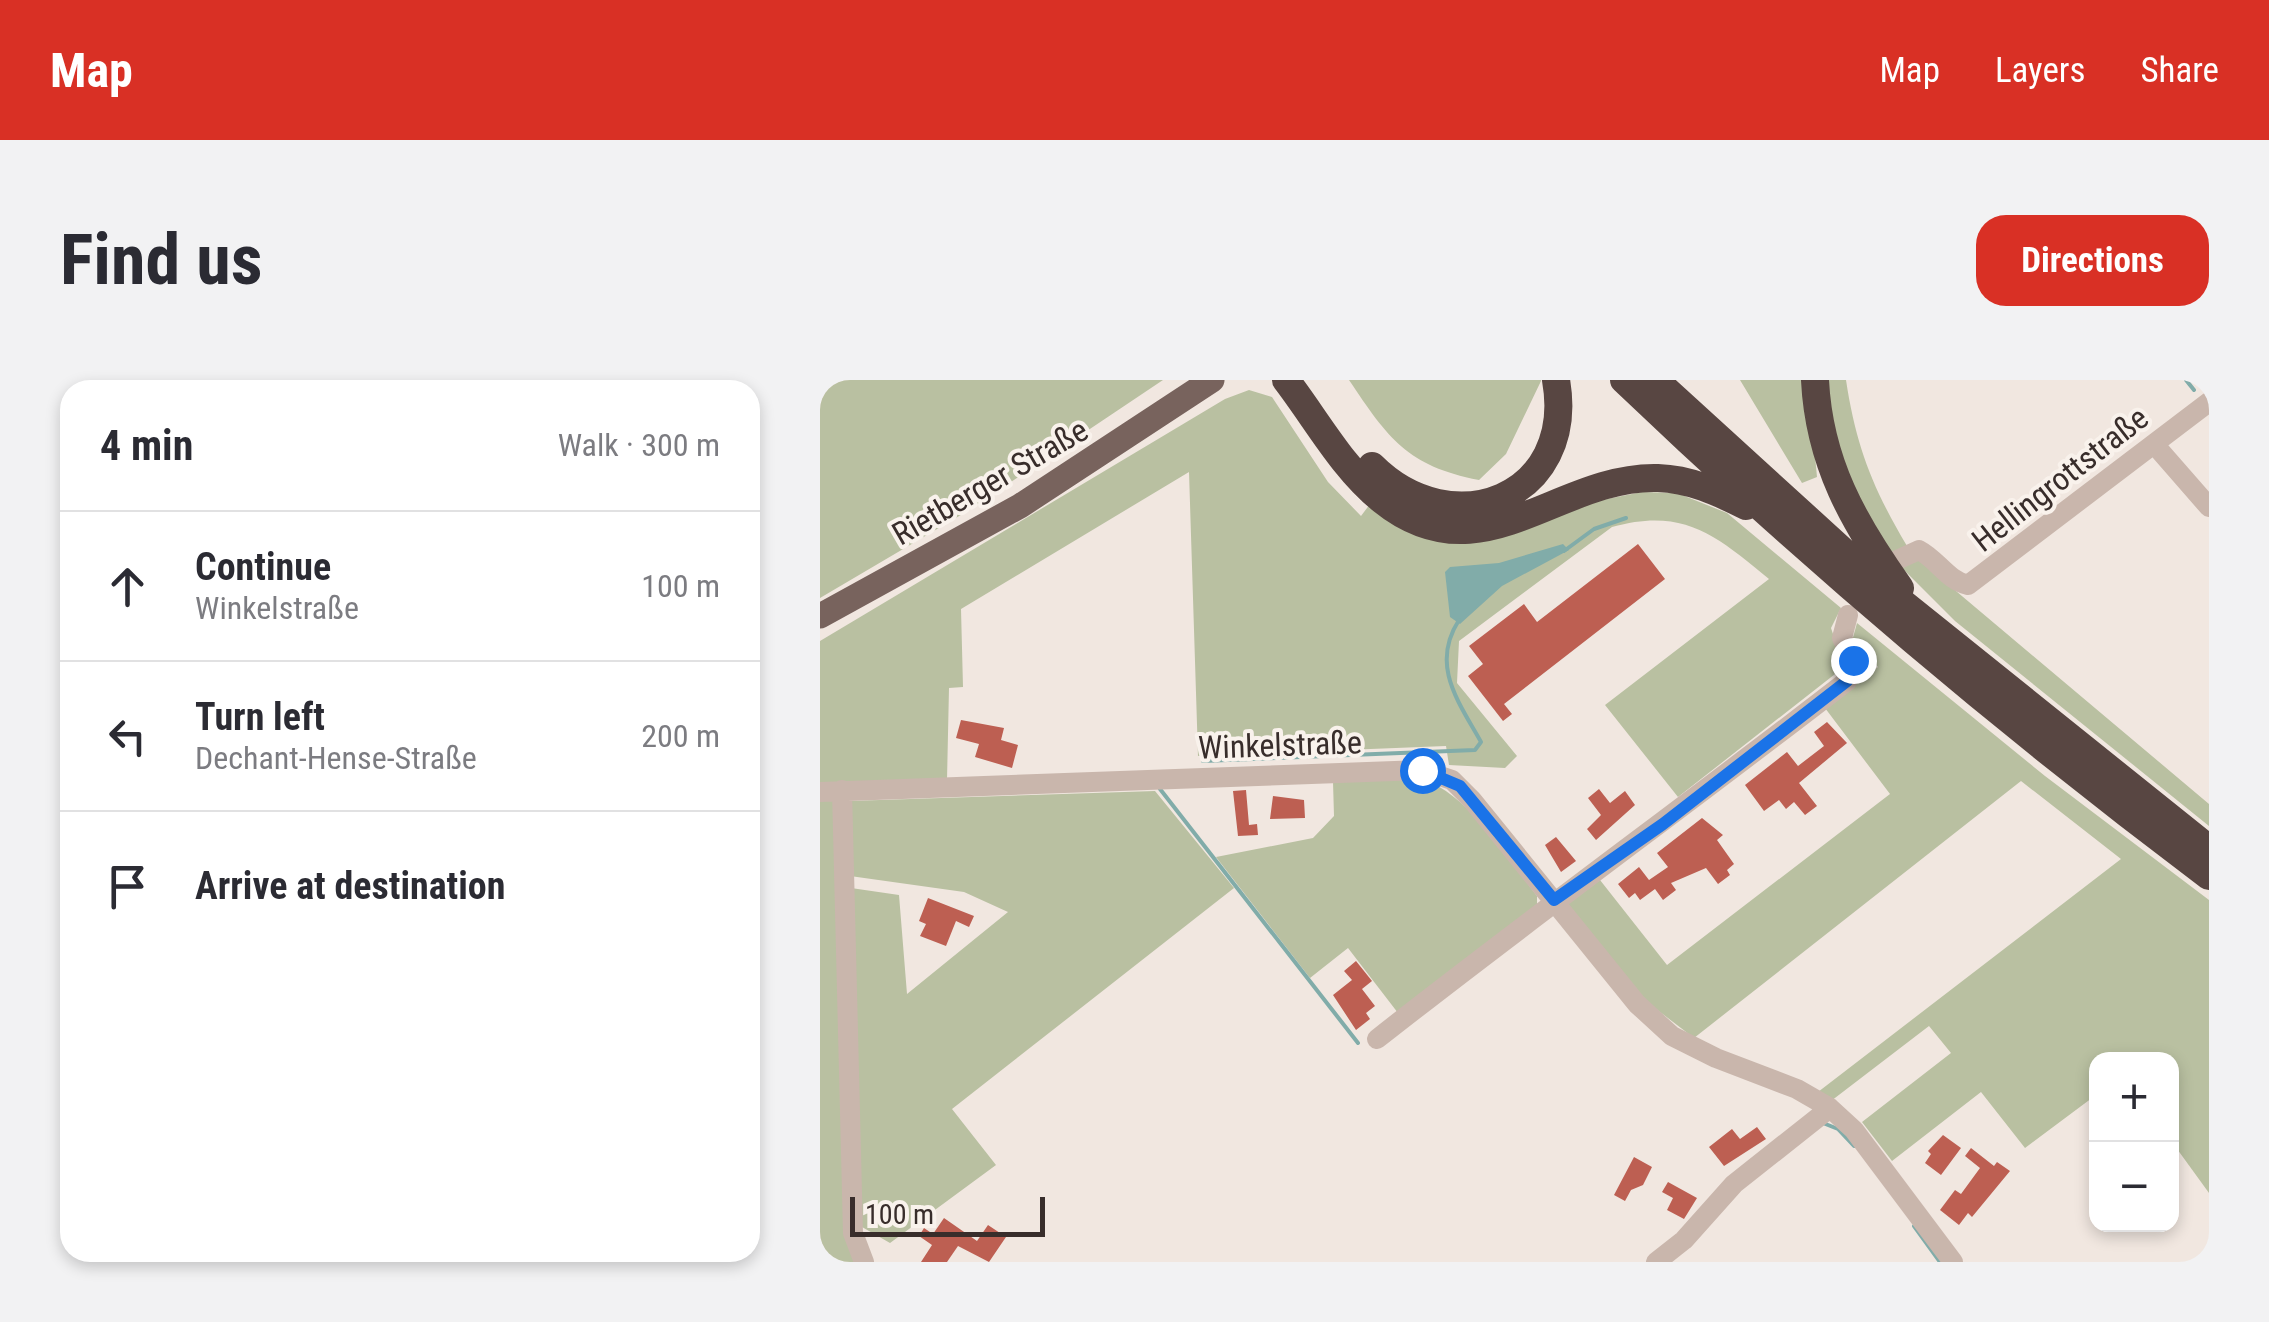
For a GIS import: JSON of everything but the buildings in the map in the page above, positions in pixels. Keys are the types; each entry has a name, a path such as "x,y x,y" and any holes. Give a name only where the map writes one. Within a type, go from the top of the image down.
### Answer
{"highway":[{"path":"1286,380 1371,491 1426,526 1484,530 1601,487 1659,478 1712,490 1770,517"},
{"path":"1308,380 1361,454 1394,486 1426,502 1464,508 1503,497 1535,472 1558,422 1556,380"},
{"path":"1624,380 1770,517 1984,700 2209,876"},
{"path":"1656,380 1924,622 2209,848"},
{"path":"1815,380 1819,426 1842,498 1924,622"}],"main road":[{"name":"Rietberger Straße","path":"847,601 1188,380"},
{"name":"Rietberger Straße","path":"820,616 1035,497 1212,380"}],"street":[{"name":"Hellingrottstraße","path":"1897,560 1919,550 1950,578 1968,585 2209,402"},
{"path":"2154,444 2209,507"},
{"path":"1378,1040 1554,900 1663,824 1847,681 1853,660 1842,638 1848,615"},
{"name":"Winkelstraße","path":"820,792 1422,770 1460,786 1637,1004 1672,1036 1716,1058 1797,1089 1830,1108 1854,1130 1953,1262"},
{"path":"842,790 853,1233 864,1262"},
{"path":"1656,1262 1684,1240 1734,1184 1830,1108"}],"green space":[{"path":"820,380 1163,380 966,512 820,598"},
{"path":"1349,380 1541,381 1506,454 1479,480 1417,458 1388,433"},
{"path":"1740,380 1808,380 1817,477 1802,483"},
{"path":"1823,380 1846,380 1868,466 1907,546 1892,558 1850,493"},
{"path":"1249,390 1272,397 1328,482 1361,516 1370,504 1389,519 1602,500 1642,492 1677,493 1727,513 1841,608 1831,628 1844,667 1678,797 1605,705 1769,579 1697,529 1659,520 1637,522 1612,527 1459,641 1457,683 1517,756 1505,768 1449,765 1446,746 1198,756 1189,472 961,609 963,687 949,688 947,780 836,785 858,1262 820,1262 820,641 1225,399"},
{"path":"1918,559 2209,804 2209,826 1955,621 1900,566"},
{"path":"1857,623 2045,776 2209,900 2209,1193 2179,1152 2179,1052 2089,1052 2089,1100 2025,1148 1981,1092 1892,1161 1862,1122 1951,1053 1929,1026 1831,1101 1818,1092 2121,859 2021,781 1694,1038 1643,999 1568,904 1600,880 1667,965 1890,794 1825,708 1878,667 1852,641"},
{"path":"1422,778 1472,813 1537,896 1537,906 1398,1013 1348,948 1310,978 1216,857 1313,838 1334,816 1333,782"},
{"path":"1155,791 1234,888 952,1109 996,1165 890,1243 862,1227 851,888 899,895 907,994 1008,912 964,892 850,876 849,801"}],"water":[{"path":"1563,544 1569,550 1502,586 1460,624 1450,617 1445,572 1450,567 1499,563"}],"waterway":[{"path":"2186,380 2194,390"},
{"path":"1564,551 1594,529 1626,518"},
{"path":"1203,761 1475,750 1481,742 1456,697 1447,668 1447,652 1459,620"},
{"path":"1160,789 1358,1043"},
{"path":"1823,1123 1838,1129 1854,1146"},
{"path":"1914,1226 1940,1262"}],"route":[{"path":"1422,770 1445,776 1460,786 1554,900 1663,824 1847,681 1853,660"}]}
